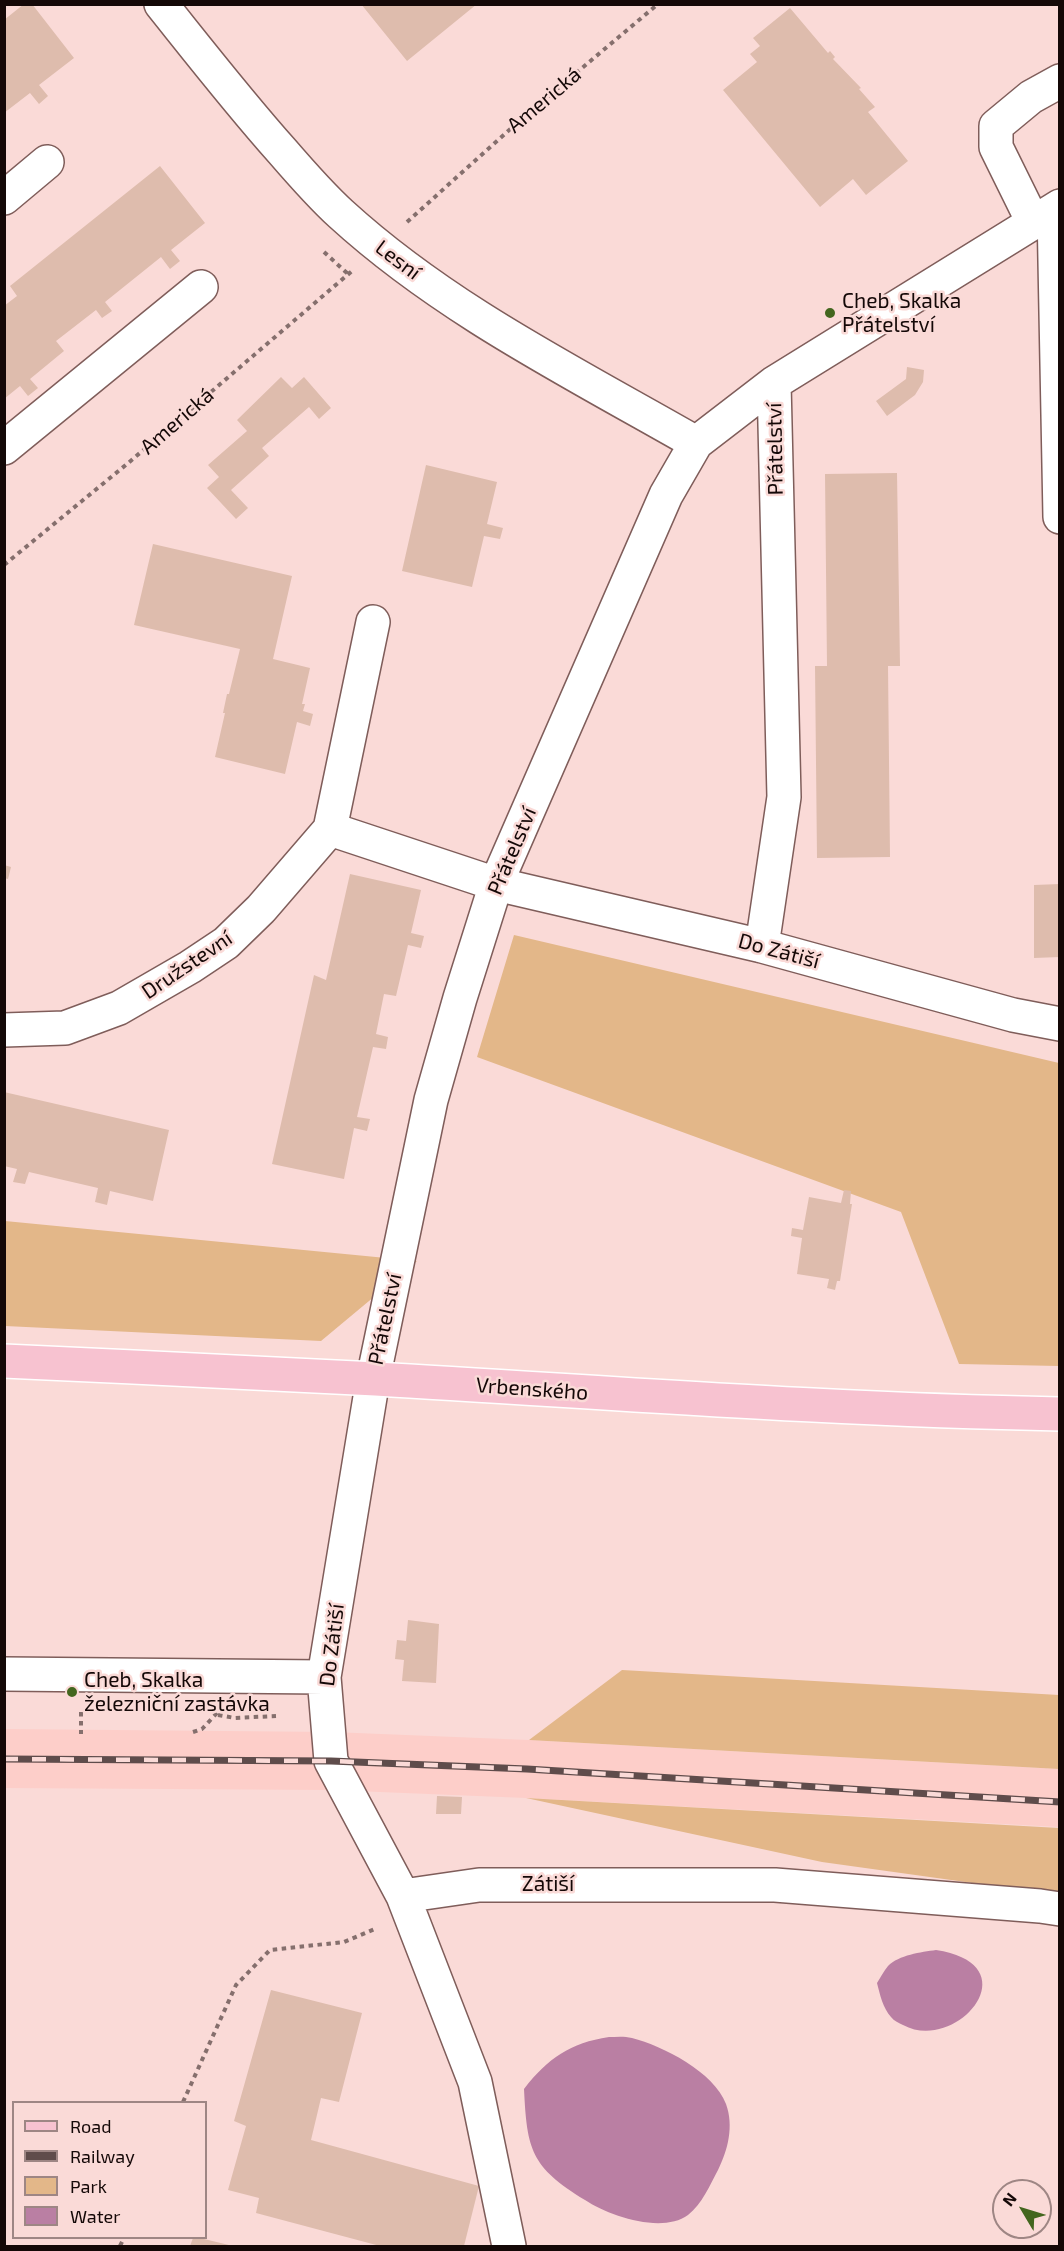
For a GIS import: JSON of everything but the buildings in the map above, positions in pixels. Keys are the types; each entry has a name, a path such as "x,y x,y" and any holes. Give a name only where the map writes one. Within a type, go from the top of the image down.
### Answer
{"main road":[{"name":"Vrbenského","path":"4,1361 373,1379 786,1404 948,1412 1059,1414"}],"street":[{"name":"Lesní","path":"161,4 245,110 307,179 340,214 380,247 468,311 696,443"},
{"path":"1059,81 1031,97 996,126 996,147 1049,213 1059,517"},
{"path":"4,198 47,162"},
{"name":"Přátelství","path":"373,1379 430,1100 496,884 666,495 696,443 774,383 1049,213"},
{"path":"4,448 201,287"},
{"name":"Přátelství","path":"762,946 784,797 774,383"},
{"name":"Družstevní","path":"4,1030 64,1028 119,1008 226,943 261,909 330,829 374,622"},
{"path":"330,829 496,884"},
{"name":"Do Zátiší","path":"496,884 762,946 1012,1015 1059,1024"},
{"name":"Do Zátiší","path":"373,1379 324,1677 331,1761 403,1896"},
{"path":"4,1674 324,1677"},
{"name":"Zátiší","path":"403,1896 479,1885 775,1885 1059,1909"},
{"path":"403,1896 475,2082 508,2247"}],"path":[{"name":"Americká","path":"380,247 518,122 658,4"},
{"name":"Americká","path":"4,565 136,456 348,274"},
{"path":"184,2101 236,1985 270,1950 344,1942 376,1928 403,1896"}],"shaded area":[{"path":"4,1729 332,1732 529,1740 1059,1769 1059,1827 526,1798 331,1790 5,1788"}],"green space":[{"path":"514,935 1059,1063 1059,1366 959,1364 901,1212 477,1057"},
{"path":"5,1221 417,1261 321,1341 5,1326"},
{"path":"622,1670 1059,1695 1059,1769 529,1740"},
{"path":"526,1798 1059,1828 1059,1895 822,1862"}],"water":[{"path":"936,1950 965,1959 979,1972 982,1988 976,2004 962,2018 944,2028 924,2031 903,2025 888,2013 877,1983 888,1966 898,1959"},
{"path":"609,2037 632,2038 658,2047 686,2062 711,2081 726,2104 730,2129 722,2162 709,2188 697,2205 688,2215 677,2220 664,2223 636,2221 595,2206 553,2177 535,2155 530,2142 524,2089 542,2069 561,2054 583,2043"}],"railway":[{"path":"4,1759 331,1761 527,1769 1060,1802"}],"place":[{"name":"Cheb, Skalka Přátelství","path":"830,313"},
{"name":"Cheb, Skalka železniční zastávka","path":"72,1692"}]}
